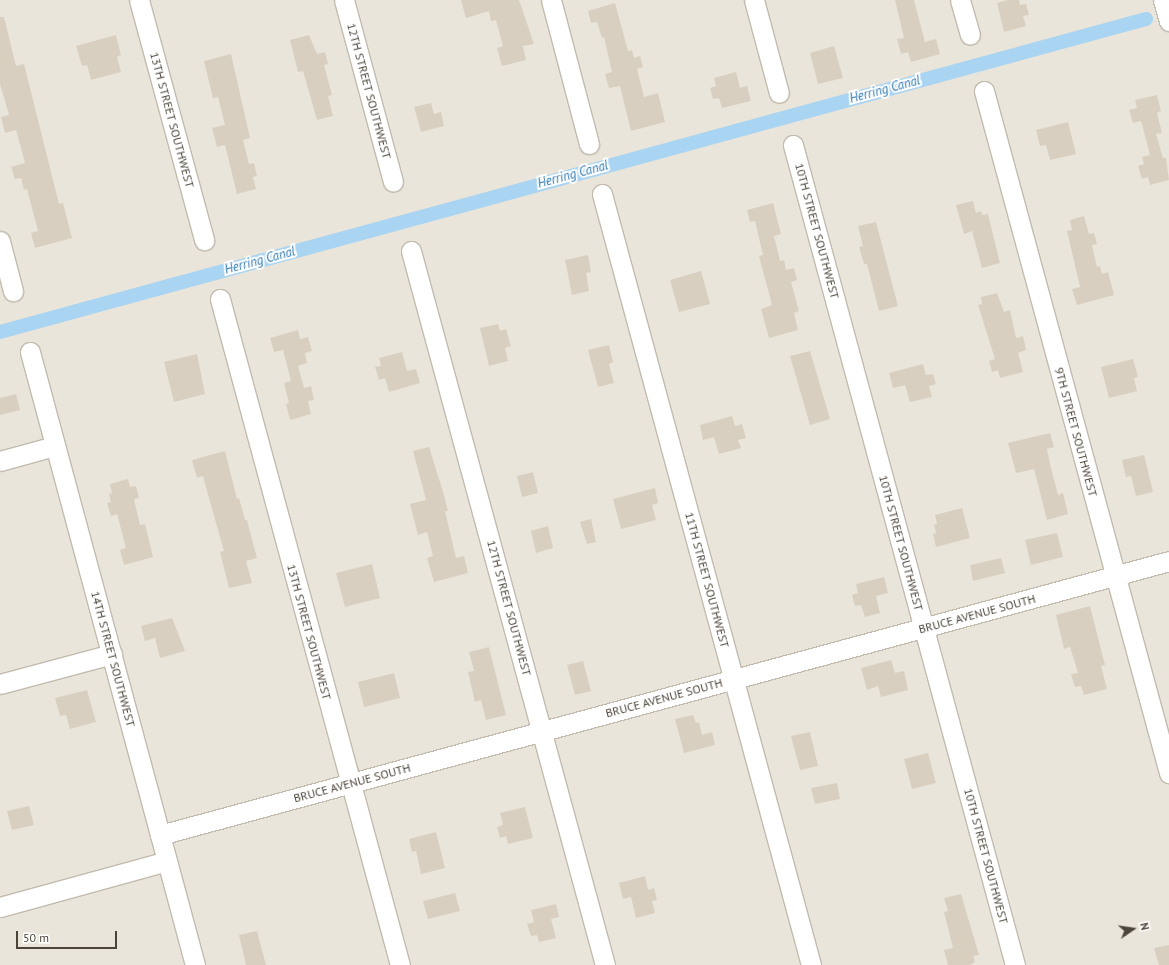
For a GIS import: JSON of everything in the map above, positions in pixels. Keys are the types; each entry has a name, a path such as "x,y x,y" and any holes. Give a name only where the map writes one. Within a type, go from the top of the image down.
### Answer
{"street":[{"name":"13TH STREET SOUTHWEST","path":"139,0 204,240"},
{"name":"12TH STREET SOUTHWEST","path":"344,0 393,182"},
{"path":"551,0 589,144"},
{"path":"754,0 779,93"},
{"path":"960,0 970,36"},
{"path":"1163,0 1169,21"},
{"name":"9TH STREET SOUTHWEST","path":"984,91 1169,773"},
{"name":"10TH STREET SOUTHWEST","path":"793,145 1015,965"},
{"name":"11TH STREET SOUTHWEST","path":"602,194 811,965"},
{"path":"0,242 13,291"},
{"name":"12TH STREET SOUTHWEST","path":"411,251 605,965"},
{"name":"13TH STREET SOUTHWEST","path":"220,299 400,965"},
{"name":"14TH STREET SOUTHWEST","path":"30,352 195,965"},
{"path":"0,461 55,446"},
{"name":"BRUCE AVENUE SOUTH","path":"160,835 1169,561"},
{"path":"0,684 112,654"},
{"path":"0,907 167,861"}],"shaded area":[{"path":"0,0 1169,0 1169,965 0,965"}],"building":[{"path":"461,0 519,0 534,44 523,46 526,60 502,66 497,48 503,46 496,20 491,21 489,11 466,18"},
{"path":"895,0 914,0 925,42 936,39 940,54 911,62 908,52 901,54 897,39 904,38"},
{"path":"1008,0 1019,0 1020,5 1026,4 1029,15 1023,16 1026,26 1004,32 997,3"},
{"path":"615,3 628,51 632,50 634,58 640,56 643,67 637,69 644,97 658,93 665,122 631,131 620,86 609,88 605,74 612,72 604,37 602,38 597,22 591,23 588,11"},
{"path":"0,17 4,17 16,66 24,64 59,204 63,203 72,238 35,248 31,233 38,231 27,189 24,190 21,178 15,179 11,167 25,163 16,130 5,133 1,117 9,115 0,84"},
{"path":"116,35 121,55 117,57 121,72 91,80 87,65 82,66 76,46"},
{"path":"309,35 317,54 325,52 328,64 324,65 332,95 328,96 333,116 317,120 303,71 298,72 290,40"},
{"path":"834,46 843,78 818,84 810,53"},
{"path":"231,54 250,138 243,140 249,164 254,163 257,176 253,177 256,189 237,194 225,145 217,147 212,128 225,125 218,97 213,98 204,61"},
{"path":"736,72 740,88 747,86 751,101 722,108 719,98 713,99 710,88 716,86 714,78"},
{"path":"1157,95 1161,111 1157,113 1162,133 1156,134 1163,158 1166,158 1169,180 1150,185 1148,177 1142,179 1138,166 1144,164 1142,157 1150,155 1141,121 1133,123 1129,110 1137,108 1135,100"},
{"path":"431,103 434,114 441,112 444,126 421,132 414,107"},
{"path":"1068,122 1076,154 1050,160 1046,145 1040,146 1036,130"},
{"path":"973,201 976,213 981,211 982,215 988,214 1000,263 982,268 972,231 964,234 956,205"},
{"path":"773,203 781,234 774,236 780,261 784,260 786,270 794,268 797,280 791,282 799,311 794,313 798,330 769,338 761,309 772,305 759,256 763,255 755,221 750,222 747,210"},
{"path":"1084,216 1089,234 1094,233 1097,244 1092,245 1097,267 1100,266 1102,274 1108,272 1114,295 1077,305 1072,289 1080,287 1067,231 1072,230 1070,220"},
{"path":"876,222 898,306 879,311 867,264 864,264 859,247 863,246 858,226"},
{"path":"588,255 591,272 586,273 589,291 572,295 565,260"},
{"path":"701,271 710,304 679,312 670,280"},
{"path":"997,293 1004,312 1010,310 1016,338 1023,336 1026,350 1018,353 1023,372 1000,378 998,370 992,372 989,361 995,359 978,305 982,304 981,297"},
{"path":"498,324 500,331 506,329 511,346 505,348 508,361 489,366 480,328"},
{"path":"298,330 300,339 308,337 312,351 305,353 307,363 298,366 304,388 311,386 314,400 308,401 311,414 290,420 286,404 289,403 284,383 291,381 283,350 274,352 270,338"},
{"path":"609,345 613,362 609,364 614,383 598,387 588,350"},
{"path":"810,351 830,419 810,425 790,356"},
{"path":"402,352 407,371 416,369 420,383 389,392 385,378 379,380 375,367 381,366 379,358"},
{"path":"197,354 205,394 174,402 164,362"},
{"path":"1133,359 1138,377 1134,378 1137,391 1109,398 1101,367"},
{"path":"923,364 926,375 933,374 936,384 929,386 932,397 910,402 905,385 893,388 889,373"},
{"path":"16,394 20,410 0,415 0,398"},
{"path":"732,416 735,426 742,424 746,438 738,440 741,448 719,454 714,437 703,440 700,425"},
{"path":"1050,433 1054,447 1047,449 1050,464 1058,495 1063,493 1068,514 1047,520 1034,469 1016,473 1008,443"},
{"path":"429,447 448,511 445,511 456,558 464,556 468,573 434,582 427,558 433,556 427,532 418,535 410,504 426,500 413,451"},
{"path":"225,451 237,499 239,498 245,520 247,520 257,558 246,561 252,583 229,588 220,552 224,551 203,476 197,478 192,460"},
{"path":"1144,455 1153,492 1136,496 1131,476 1126,477 1122,460"},
{"path":"533,472 538,493 522,497 517,476"},
{"path":"128,479 130,487 136,486 139,498 134,499 140,525 145,524 153,557 124,565 120,550 126,548 117,514 111,516 107,503 111,502 109,494 112,493 110,484"},
{"path":"655,488 658,503 652,505 656,520 621,529 613,499"},
{"path":"962,508 970,538 936,547 933,534 936,533 934,525 937,524 935,515"},
{"path":"591,519 596,542 587,544 580,522"},
{"path":"548,526 553,548 536,553 531,531"},
{"path":"1057,533 1063,557 1031,565 1025,540"},
{"path":"1001,558 1005,573 973,581 970,565"},
{"path":"372,564 380,598 345,607 336,573"},
{"path":"884,577 888,593 876,596 880,613 865,617 861,605 855,606 852,595 858,593 856,584"},
{"path":"1090,606 1105,665 1101,666 1107,689 1084,695 1081,686 1075,687 1071,674 1078,673 1070,647 1064,649 1056,615"},
{"path":"172,618 185,651 160,658 155,638 145,641 141,626"},
{"path":"489,647 506,715 486,720 481,700 475,702 468,672 474,671 469,652"},
{"path":"891,660 895,673 904,671 908,690 881,697 878,686 867,690 861,668"},
{"path":"583,661 591,691 575,695 567,665"},
{"path":"394,673 400,698 364,707 358,682"},
{"path":"87,690 96,722 70,729 66,715 60,716 55,698"},
{"path":"693,715 696,723 699,722 702,735 712,732 715,745 684,753 675,719"},
{"path":"810,732 818,766 800,770 791,736"},
{"path":"928,753 936,783 912,789 904,759"},
{"path":"837,783 840,799 815,804 811,788"},
{"path":"29,806 34,825 12,830 7,811"},
{"path":"525,807 533,838 508,844 506,836 500,838 497,827 503,825 500,813"},
{"path":"436,832 445,868 421,874 416,851 412,852 409,839"},
{"path":"645,876 648,890 654,888 657,900 652,901 655,913 636,918 631,897 623,899 619,883"},
{"path":"455,893 460,911 428,919 423,901"},
{"path":"961,894 979,955 973,956 975,962 970,965 948,965 944,950 953,948 944,912 948,911 944,898"},
{"path":"556,904 559,917 551,919 556,938 539,942 537,935 531,936 527,924 534,922 531,910"},
{"path":"257,931 266,965 246,965 239,935"},
{"path":"1169,945 1169,965 1159,965 1154,948"}],"waterway":[{"name":"Herring Canal","path":"0,332 1146,19"}]}
